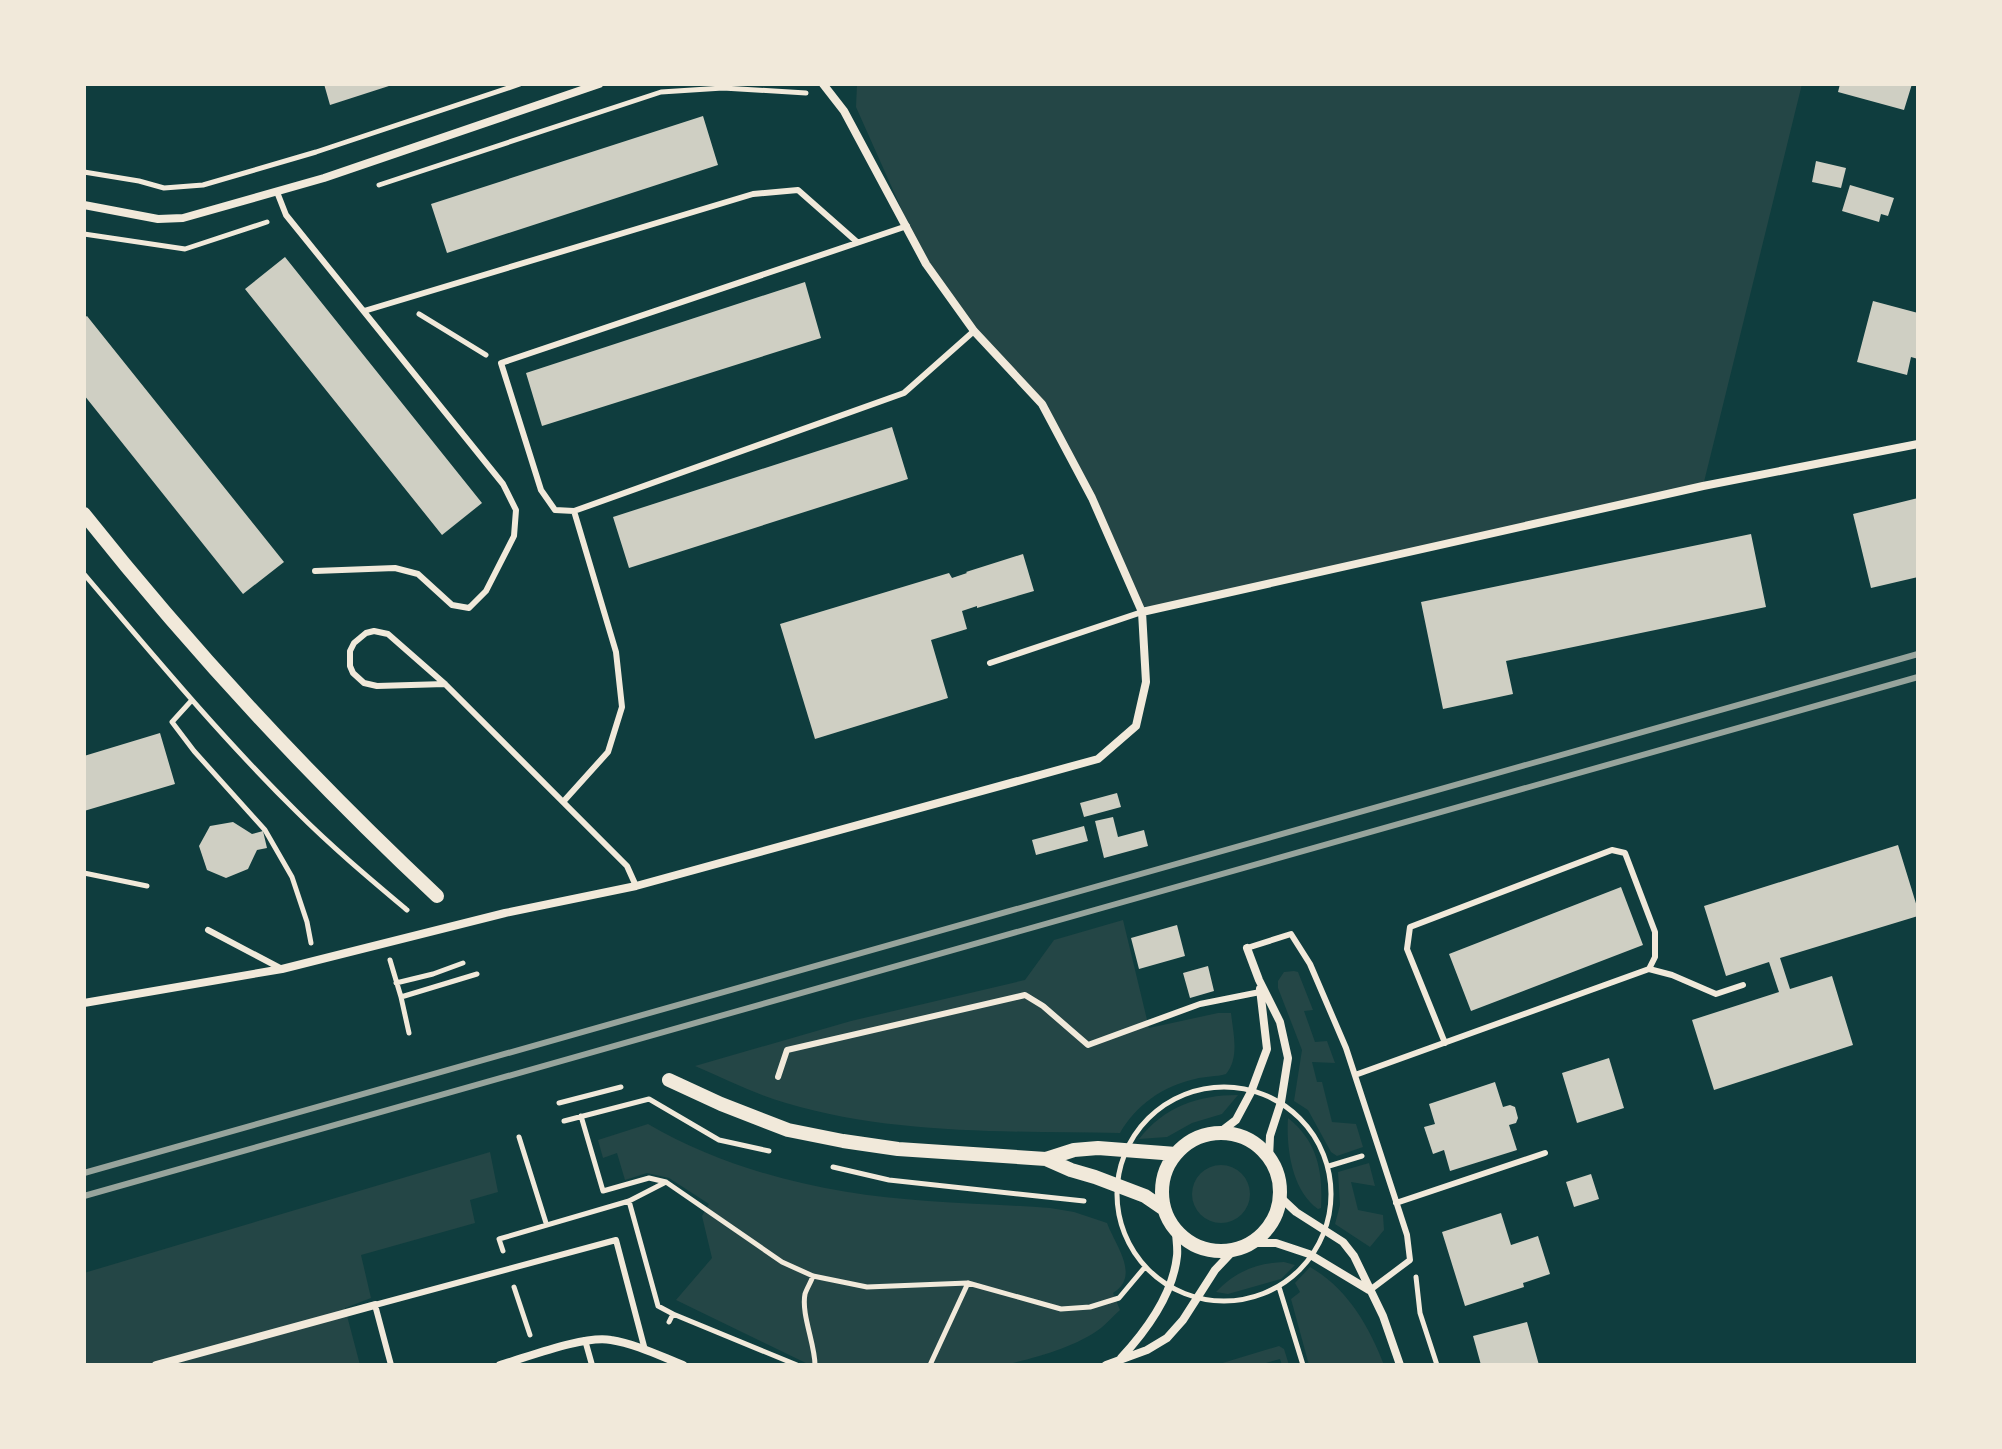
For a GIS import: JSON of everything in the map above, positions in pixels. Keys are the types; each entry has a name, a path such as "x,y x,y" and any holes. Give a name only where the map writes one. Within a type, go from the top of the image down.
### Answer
{"street":[{"path":"84,205 158,219 183,218 324,178 599,84"},
{"path":"84,1003 282,969 505,913 636,886 1098,759 1136,726 1146,682 1142,612 1092,498 1042,404 974,331 926,264 844,111 823,84"},
{"path":"1142,612 1703,486 1918,444"},
{"path":"84,514 224,680 379,842 437,896"},
{"path":"1247,948 1280,1022 1288,1058 1281,1102 1270,1136 1269,1158"},
{"path":"1219,1133 1236,1120 1251,1092 1267,1049 1259,980"},
{"path":"669,1080 788,1130 898,1149 1046,1159 1145,1196 1164,1209"},
{"path":"1219,1133 1233,1134 1259,1147 1269,1158 1280,1183 1280,1197 1271,1224 1262,1235 1233,1251 1216,1252 1187,1241 1176,1230 1164,1209 1163,1180 1176,1154 1195,1139 1219,1133"},
{"path":"1046,1159 1074,1150 1098,1148 1176,1154"},
{"path":"1280,1197 1296,1212 1343,1242 1354,1256 1383,1316 1400,1365"},
{"path":"1121,1359 1150,1322 1170,1285 1178,1255 1176,1230"},
{"path":"1251,1243 1276,1243 1309,1254 1370,1290"},
{"path":"1106,1365 1147,1350 1167,1338 1183,1320 1215,1270 1233,1251"},
{"path":"156,1365 375,1305"},
{"path":"500,1365 585,1340 610,1339 683,1365"}],"lane":[{"path":"364,311 753,194 798,190 857,242"},
{"path":"277,192 286,215 503,484 516,510 514,536 486,591 469,608 452,605 418,574 395,568 315,571"},
{"path":"907,226 501,363 541,490 555,510 574,511 904,393 974,331"},
{"path":"563,802 608,752 622,707 616,652 574,511"},
{"path":"990,663 1142,612"},
{"path":"445,684 377,686 364,683 350,666 350,651 366,633 388,634 445,684 627,866 636,886"},
{"path":"1445,1043 1407,949 1410,927 1612,850 1625,853 1655,932 1655,957 1649,969"},
{"path":"208,930 282,969"},
{"path":"1247,948 1291,934 1310,964 1346,1048 1407,1235 1410,1260 1370,1290"},
{"path":"1355,1075 1649,969 1672,975 1716,994 1743,985"},
{"path":"778,1077 787,1050 1025,995 1043,1006 1088,1045 1200,1004 1260,992"},
{"path":"1396,1203 1545,1153"},
{"path":"391,1365 375,1305 616,1240 645,1350"},
{"path":"585,1340 592,1365"}],"path":[{"path":"84,172 164,188 203,185 316,152 520,84"},
{"path":"376,186 661,92 723,88 798,94 829,92"},
{"path":"84,234 185,249 286,215"},
{"path":"397,301 501,363"},
{"path":"84,574 192,700 296,811 407,910"},
{"path":"192,700 172,722 265,830 292,877 307,922 315,961"},
{"path":"84,873 147,886"},
{"path":"385,944 409,1033"},
{"path":"396,983 463,963"},
{"path":"401,997 477,974"},
{"path":"559,1103 621,1087"},
{"path":"564,1121 649,1099"},
{"path":"581,1116 603,1191 649,1178 666,1182 782,1262 813,1276 867,1287 968,1283 1061,1309 1090,1307 1119,1298 1145,1267"},
{"path":"519,1137 546,1224"},
{"path":"1326,1229 1331,1207 1329,1166 1380,1150"},
{"path":"629,1201 658,1306 797,1365"},
{"path":"1410,1260 1418,1280 1420,1313 1437,1365"},
{"path":"813,1276 805,1296 815,1365"},
{"path":"930,1365 968,1283"},
{"path":"1279,1287 1303,1365"},
{"path":"669,1322 673,1314"}],"shaded area":[{"path":"857,84 1802,84 1703,486 1142,612 1092,498 1042,404 974,331 926,264 856,107"},
{"path":"1123,920 1149,1028 1231,1013 1234,1045 1233,1060 1226,1074 1183,1082 1161,1092 1142,1105 1120,1133 952,1129 868,1121 774,1099 695,1066 851,1021 1025,980 1054,940"},
{"path":"1284,972 1298,972 1313,1010 1304,1011 1315,1042 1327,1041 1335,1063 1312,1062 1317,1082 1322,1082 1332,1122 1356,1124 1363,1147 1337,1156 1331,1152 1308,1110 1294,1101 1302,1050 1278,981"},
{"path":"1238,1095 1222,1114 1192,1123 1167,1137 1139,1139 1159,1119 1183,1105 1209,1097"},
{"path":"1288,1118 1306,1137 1316,1158 1321,1182 1321,1208 1309,1201 1292,1168"},
{"path":"648,1124 714,1156 819,1187 892,1198 1050,1208 1107,1223 1126,1269 1121,1286 1113,1293 1120,1310 1101,1328 1080,1341 1004,1365 810,1365 676,1300 712,1258 702,1216 709,1204 669,1178 647,1173 625,1180 617,1153 603,1158 598,1140"},
{"path":"490,1152 498,1192 470,1200 475,1223 361,1255 371,1298 345,1308 360,1365 84,1365 84,1273"},
{"path":"1369,1163 1375,1186 1351,1182 1358,1210 1383,1215 1384,1230 1370,1247 1335,1224 1340,1205 1338,1172"},
{"path":"1221,1165 1242,1173 1250,1194 1242,1215 1221,1223 1200,1215 1192,1194 1200,1173"},
{"path":"1284,1262 1295,1265 1281,1279 1228,1294 1216,1292 1247,1270"},
{"path":"1310,1267 1346,1297 1371,1336 1384,1365 1309,1365 1291,1299 1300,1292 1295,1283"},
{"path":"1279,1346 1284,1349 1289,1365 1282,1365 1280,1359 1259,1365 1216,1365"}],"building":[{"path":"324,84 392,84 392,85 330,105"},
{"path":"1840,84 1912,84 1904,110 1838,92"},
{"path":"703,116 718,165 447,253 431,204"},
{"path":"1816,161 1846,168 1841,188 1812,182"},
{"path":"1850,185 1894,198 1888,216 1881,214 1879,222 1842,211"},
{"path":"285,257 482,503 442,535 245,289"},
{"path":"805,282 821,338 542,426 526,373"},
{"path":"1873,301 1918,313 1918,359 1911,357 1907,375 1857,362"},
{"path":"87,316 284,562 243,594 84,395 84,318"},
{"path":"892,427 908,479 629,568 613,517"},
{"path":"1918,498 1918,577 1871,588 1853,514"},
{"path":"1751,534 1766,607 1506,661 1513,694 1443,709 1421,602"},
{"path":"1023,554 1034,591 962,611 967,629 931,640 948,698 815,739 780,624 949,573 952,578"},
{"path":"160,733 175,784 84,811 84,756"},
{"path":"1117,793 1121,807 1084,817 1080,803"},
{"path":"1113,817 1118,837 1144,830 1148,846 1104,858 1095,821"},
{"path":"233,822 252,834 263,831 267,848 257,850 248,869 226,878 207,870 199,846 210,826"},
{"path":"1084,826 1088,841 1036,855 1032,840"},
{"path":"1898,845 1918,916 1780,958 1790,989 1832,976 1853,1045 1714,1090 1692,1020 1779,992 1769,962 1726,976 1704,906"},
{"path":"1621,887 1643,945 1471,1011 1449,954"},
{"path":"1177,925 1185,956 1139,969 1131,938"},
{"path":"1208,966 1214,991 1190,998 1183,973"},
{"path":"1609,1058 1624,1108 1577,1123 1562,1073"},
{"path":"1495,1082 1503,1107 1515,1107 1518,1118 1516,1123 1509,1125 1517,1150 1450,1171 1444,1150 1433,1154 1424,1127 1435,1124 1429,1104"},
{"path":"1591,1174 1599,1199 1574,1207 1566,1182"},
{"path":"1501,1213 1511,1245 1538,1236 1550,1274 1523,1283 1524,1287 1465,1306 1442,1232"},
{"path":"1527,1322 1539,1365 1481,1365 1473,1336"}],"railway":[{"path":"84,1173 1918,654"},
{"path":"84,1196 1918,677"}]}
